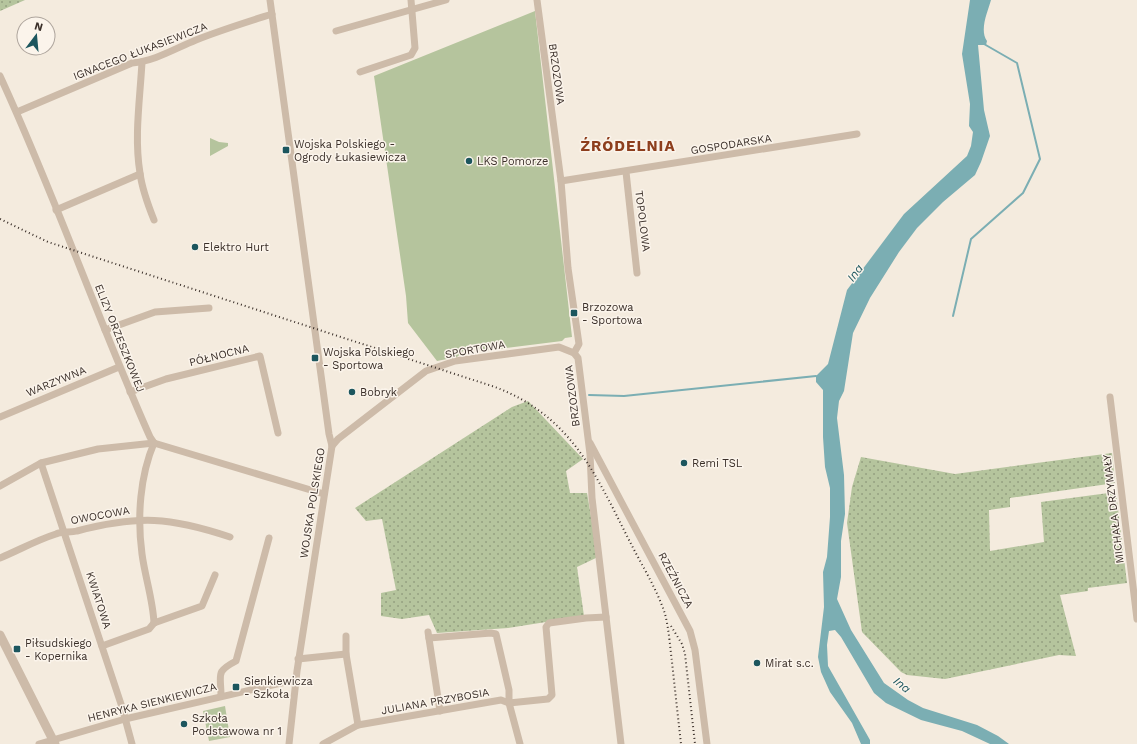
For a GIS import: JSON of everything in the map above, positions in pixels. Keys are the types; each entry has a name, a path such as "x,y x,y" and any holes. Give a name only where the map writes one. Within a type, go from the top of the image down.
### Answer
{"street":[{"name":"WOJSKA POLSKIEGO","path":"270,0 328,434 332,446 298,660 289,744"},
{"path":"360,72 411,55 415,48 412,0"},
{"path":"336,31 413,11 446,0"},
{"name":"BRZOZOWA","path":"537,0 560,181 568,268 579,344 574,353 578,358 588,439 592,498 621,744"},
{"name":"IGNACEGO ŁUKASIEWICZA","path":"17,112 132,64 142,62 195,40 272,14"},
{"path":"142,62 137,148 140,174 154,220"},
{"name":"ELIZY ORZESZKOWEJ","path":"0,76 17,112 119,367 150,437 154,442"},
{"name":"GOSPODARSKA","path":"560,181 626,172 857,134"},
{"name":"TOPOLOWA","path":"626,172 637,273"},
{"path":"56,210 140,174"},
{"path":"105,330 154,312 209,308"},
{"name":"SPORTOWA","path":"332,446 338,439 426,371 455,361 551,348 566,349 574,353"},
{"name":"PÓŁNOCNA","path":"130,392 166,379 260,356 278,433"},
{"name":"WARZYWNA","path":"0,417 119,367"},
{"name":"MICHAŁA DRZYMAŁY","path":"1110,397 1137,619"},
{"name":"RZEŹNICZA","path":"588,439 690,631 695,650 707,744"},
{"path":"154,442 144,471 140,520 142,555 154,623"},
{"path":"0,486 41,464 98,448 154,442 324,494"},
{"name":"KWIATOWA","path":"41,464 102,646 132,744"},
{"name":"OWOCOWA","path":"0,558 64,532 74,532 112,522 140,520 172,521 196,526 230,537"},
{"path":"221,696 220,674 224,667 236,661 269,538"},
{"path":"102,646 149,629 154,623 202,606 215,575"},
{"name":"JULIANA PRZYBOSIA","path":"323,744 358,725 500,700 510,703 548,699 552,695 546,627 549,623 586,618 606,618"},
{"path":"440,711 428,635 496,634 520,744"},
{"path":"0,635 54,742"},
{"path":"346,636 346,654 358,725"},
{"path":"298,660 346,654"},
{"name":"HENRYKA SIENKIEWICZA","path":"39,744 54,742 125,719 282,682 295,681"}],"green space":[{"path":"0,0 25,0 0,11"},
{"name":"LKS Pomorze","path":"535,11 572,337 565,338 562,341 481,351 476,346 470,344 457,357 437,361 408,323 406,296 374,76"},
{"path":"210,138 219,142 228,143 228,146 210,156"},
{"path":"528,401 583,459 566,471 570,493 587,493 598,557 577,567 584,616 508,628 437,633 429,615 402,619 381,616 381,593 396,590 382,519 366,521 355,508 512,407"},
{"path":"1112,453 1115,483 1010,498 1010,507 989,510 990,551 1044,542 1041,502 1116,492 1127,583 1088,588 1088,591 1060,595 1076,656 1059,655 945,679 907,675 901,672 862,632 847,523 852,487 861,457 955,474"},
{"path":"225,706 230,737 209,741 203,711"}],"water":[{"path":"970,0 991,0 984,26 987,41 986,45 978,45 984,110 990,136 975,175 943,202 917,228 899,252 870,298 853,333 844,391 839,401 837,418 844,475 845,514 841,541 841,577 837,599 851,630 884,683 908,700 923,708 977,725 998,736 1009,744 990,744 962,731 921,720 886,703 874,693 841,637 835,630 829,631 827,645 828,666 870,740 870,744 861,744 852,723 830,692 821,672 818,657 824,607 823,572 827,557 830,517 830,488 825,467 823,437 823,390 816,382 816,376 828,364 847,290 904,214 967,156 971,146 973,132 969,126 970,104 962,54"}],"waterway":[{"path":"953,316 971,239 1023,193 1040,159 1017,63 984,44"},
{"path":"589,395 624,396 816,376"}],"railway":[{"path":"0,219 48,242 495,387 521,399 543,414 562,430 578,449 592,470 658,595 665,614 668,632 681,744"},
{"path":"671,626 682,644 685,654 695,744"}],"place":[{"name":"Wojska Polskiego - Ogrody Łukasiewicza","path":"286,150"},
{"name":"LKS Pomorze","path":"469,161"},
{"name":"Elektro Hurt","path":"195,247"},
{"name":"Brzozowa - Sportowa","path":"574,313"},
{"name":"Wojska Polskiego - Sportowa","path":"315,358"},
{"name":"Bobryk","path":"352,392"},
{"name":"Remi TSL","path":"684,463"},
{"name":"Piłsudskiego - Kopernika","path":"17,649"},
{"name":"Mirat s.c.","path":"757,663"},
{"name":"Sienkiewicza - Szkoła","path":"236,687"},
{"name":"Szkoła Podstawowa nr 1","path":"184,724"}],"district":[{"name":"ŹRÓDELNIA","path":"628,146"}],"water label":[{"name":"Ina","path":"855,273"},
{"name":"Ina","path":"902,685"}]}
